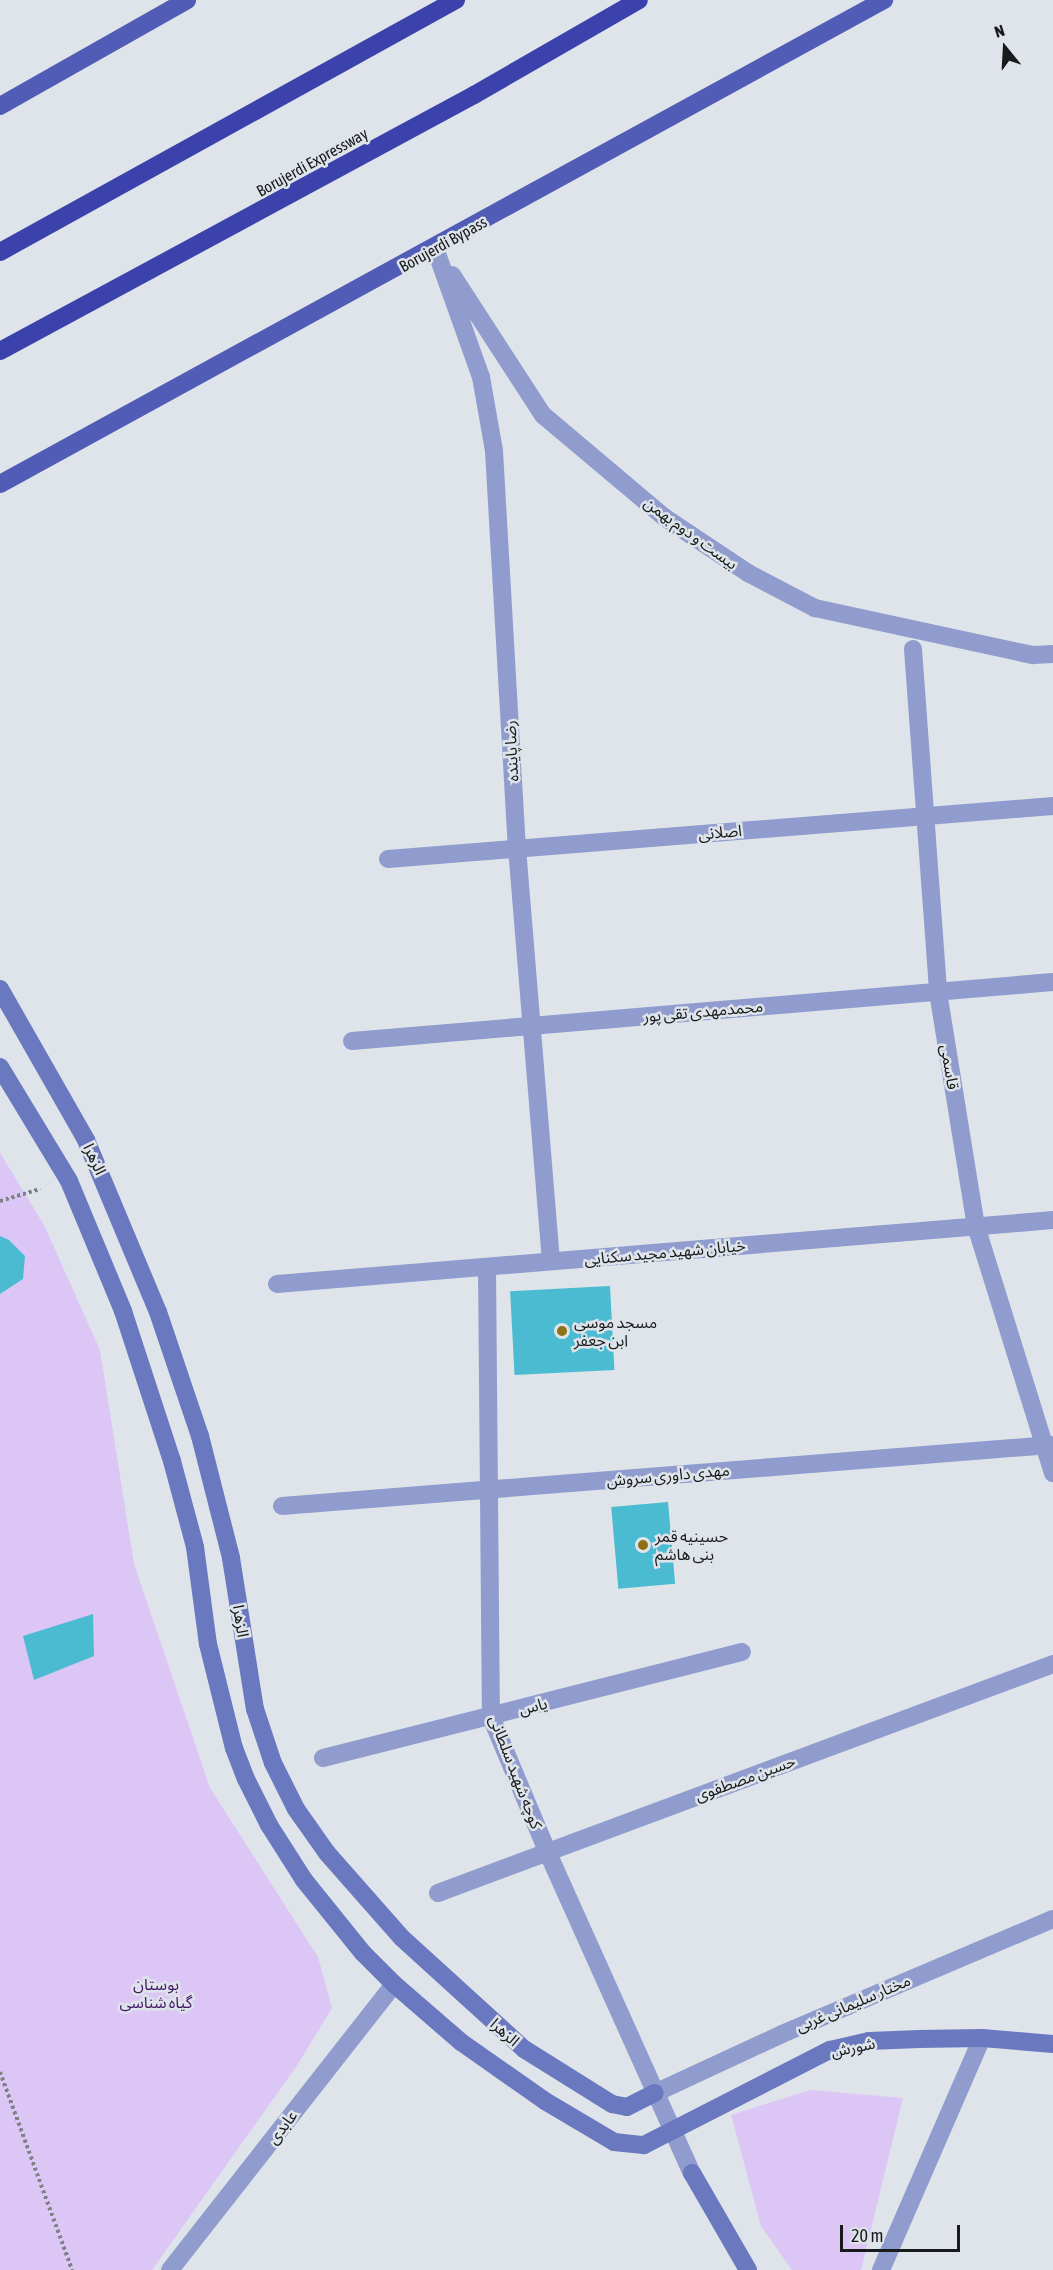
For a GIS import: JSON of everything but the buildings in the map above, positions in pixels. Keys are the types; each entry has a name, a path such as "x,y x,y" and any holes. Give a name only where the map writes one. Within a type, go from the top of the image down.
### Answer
{"highway":[{"path":"0,252 456,0"},
{"name":"Borujerdi Expressway","path":"0,351 443,112 639,0"}],"main road":[{"path":"0,106 188,0"},
{"name":"Borujerdi Bypass","path":"0,484 435,248 884,0"}],"street":[{"name":"بیست و دوم بهمن","path":"435,248 543,415 664,517 748,573 815,608 1033,656 1053,654"},
{"name":"رضا پاینده","path":"435,248 481,377 494,451 517,848 551,1261"},
{"name":"قاسمی","path":"913,649 938,992 976,1226 1047,1445 1053,1473"},
{"name":"اصلانی","path":"388,859 1053,806"},
{"name":"محمدمهدی تقی پور","path":"352,1041 1053,982"},
{"name":"الزهرا","path":"0,989 86,1140 158,1312 200,1436 231,1558 255,1709 273,1763 296,1809 327,1853 402,1938 524,2049 612,2104 627,2107 656,2093"},
{"name":"الزهرا","path":"0,1067 69,1181 123,1311 172,1461 195,1547 208,1644 234,1748 269,1825 304,1880 363,1953 461,2042 545,2101 614,2142 644,2145 673,2131"},
{"name":"خیابان شهید مجید سکنایی","path":"277,1284 1053,1220"},
{"name":"کوچه شهید سلطانی","path":"487,1266 491,1717 547,1851 692,2173 748,2270"},
{"name":"مهدی داوری سروش","path":"282,1506 1047,1445"},
{"name":"یاس","path":"322,1758 742,1652"},
{"name":"حسین مصطفوی","path":"438,1893 1053,1664"},
{"name":"مختار سلیمانی غربی","path":"656,2093 792,2029 1053,1919"},
{"name":"عابدی","path":"170,2270 394,1983"},
{"name":"شورش","path":"673,2131 830,2050 869,2042 982,2038 1053,2044"},
{"path":"881,2270 982,2038"}],"path":[{"path":"0,1201 69,1181"},
{"path":"0,2072 72,2270"}],"green space":[{"name":"بوستان گیاه شناسی","path":"0,1153 44,1225 100,1350 134,1564 210,1788 318,1957 332,2008 298,2064 152,2270 0,2270"},
{"path":"810,2090 903,2098 861,2270 792,2270 761,2226 731,2115"}],"place":[{"name":"مسجد موسی ابن جعفر","path":"562,1331"},
{"name":"حسینیه قمر بنی هاشم","path":"643,1545"}]}
